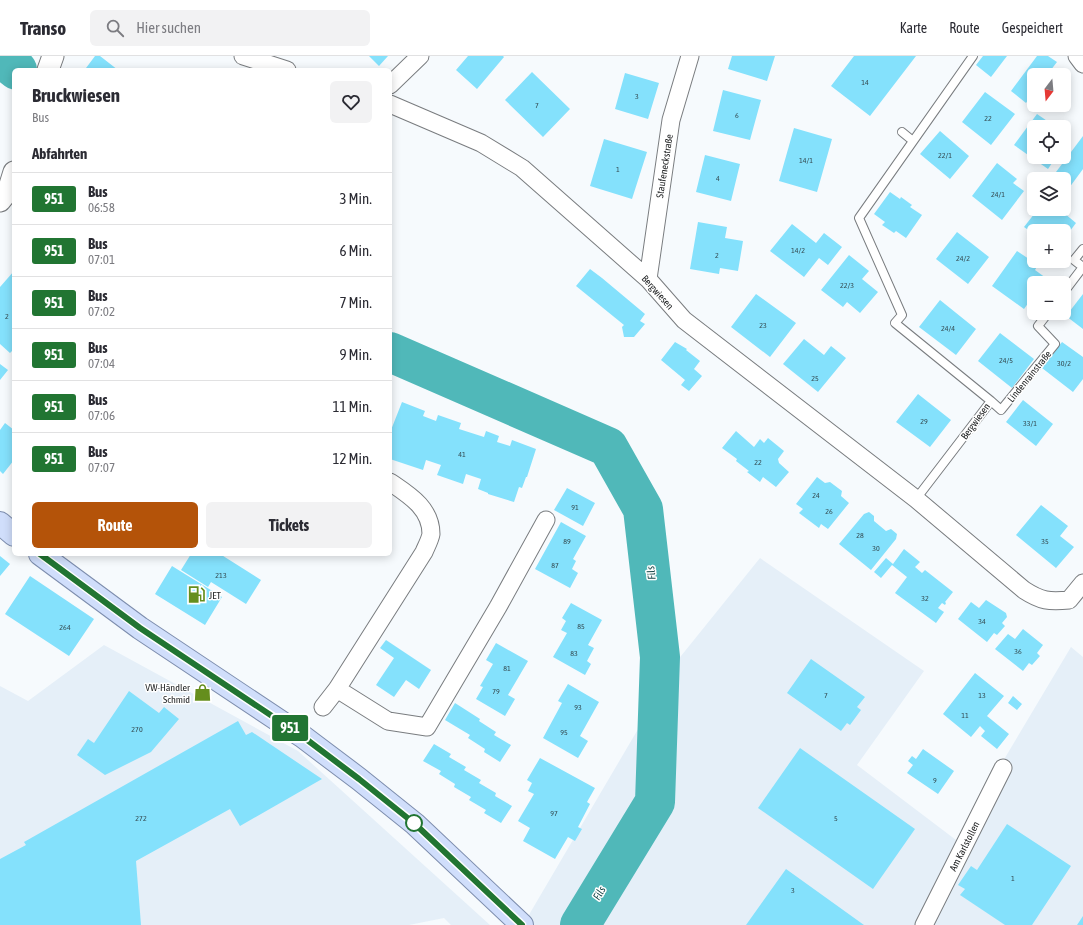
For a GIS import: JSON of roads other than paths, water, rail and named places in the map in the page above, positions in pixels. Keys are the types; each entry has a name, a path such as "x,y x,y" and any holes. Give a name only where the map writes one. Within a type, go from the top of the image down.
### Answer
{"main road":[{"path":"0,523 12,532"},
{"path":"43,556 140,628 302,736 359,779 415,824 522,925"}],"street":[{"path":"49,68 53,56"},
{"path":"243,56 281,68"},
{"path":"392,83 420,56"},
{"name":"Staufeneckstraße","path":"648,279 671,120 690,56"},
{"path":"1077,56 1083,64"},
{"name":"Bergwiesen","path":"392,105 481,143 522,168 648,279 684,320 916,498 1024,590 1036,598 1049,602 1069,600 1083,583"},
{"path":"323,707 337,690 424,552 431,535 428,514 408,494 392,483"},
{"path":"337,690 388,721 427,727 498,607 546,520"},
{"name":"Am Karlstollen","path":"924,925 1003,768"}],"lane":[{"path":"902,132 913,141 973,56"},
{"name":"Bergwiesen","path":"913,141 859,218 902,315 895,323 991,401 916,498"},
{"path":"1071,282 1082,267 1074,260 1083,249"},
{"name":"Lindenrainstraße","path":"991,401 1002,410 1055,344 1038,326 1043,320"}],"waterway":[{"name":"Fils","path":"0,57 14,68"},
{"name":"Fils","path":"392,353 608,447 643,509 660,657 655,802 580,925"}],"place":[{"name":"JET","path":"196,595"},
{"name":"VW-Händler Schmid","path":"203,693"}]}
